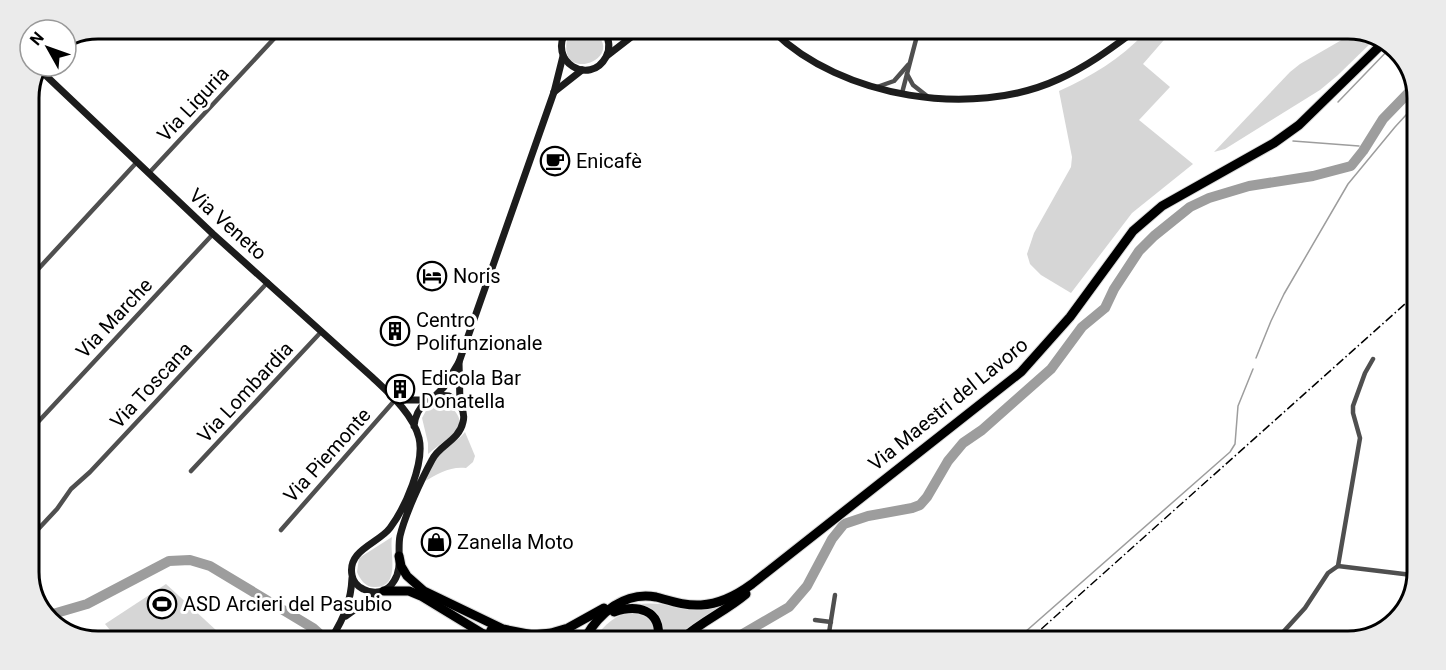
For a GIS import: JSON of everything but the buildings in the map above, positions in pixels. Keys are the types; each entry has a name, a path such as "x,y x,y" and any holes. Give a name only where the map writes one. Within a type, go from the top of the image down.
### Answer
{"highway":[{"name":"Via Maestri del Lavoro","path":"666,600 678,604 702,605 727,599 752,584 1021,372 1070,317 1120,246 1147,218 1162,206 1274,143 1299,125 1378,48"},
{"path":"692,631 742,597 797,549"},
{"path":"399,556 405,573 422,593 479,631"},
{"path":"381,592 422,593 503,629 513,631"},
{"path":"422,593 494,631"},
{"path":"558,631 568,628 614,602 629,597 640,596 666,600"},
{"path":"589,631 608,609 640,596"},
{"path":"595,631 614,612 634,602 666,600"},
{"path":"614,612 634,608 651,614 657,624 657,631"}],"main road":[{"path":"336,631 344,618 351,596 352,566 357,556 390,529 414,479 420,446 414,426 418,412 445,385 459,362 554,92 563,56 561,44 563,39"},
{"path":"608,39 608,55"},
{"path":"563,56 574,68 589,70 600,65 627,39"},
{"path":"782,39 803,56 822,67 875,87 927,97 967,100 985,99 1058,80 1094,60 1124,39"},
{"path":"554,92 582,70"},
{"name":"Via Veneto","path":"48,78 213,234 396,400 414,426"},
{"path":"344,618 395,580 399,541 431,461 455,438 464,419 460,405 459,362"},
{"path":"396,400 449,396 460,405"},
{"path":"352,578 361,588 381,592"}],"street":[{"name":"Via Liguria","path":"150,173 274,39"},
{"path":"902,93 916,39"},
{"path":"875,87 900,77 911,60"},
{"path":"907,74 913,85 927,97"},
{"path":"39,268 137,162"},
{"name":"Via Marche","path":"39,421 213,234"},
{"name":"Via Toscana","path":"39,528 71,489 90,472 268,282"},
{"name":"Via Lombardia","path":"190,471 321,332"},
{"path":"1338,566 1360,438 1353,406 1365,373 1373,359"},
{"name":"Via Piemonte","path":"281,530 396,400"},
{"path":"1284,631 1305,608 1328,573 1338,566 1407,574"},
{"path":"829,631 835,595"},
{"path":"815,620 831,622"}],"shaded area":[{"path":"600,39 603,50 598,58 581,64 572,61 567,54 567,40"},
{"path":"1139,39 1165,39 1143,64 1170,87 1139,120 1193,164 1132,213 1071,293 1041,275 1030,264 1027,254 1034,233 1071,167 1072,157 1059,91 1083,80 1126,51"},
{"path":"1343,39 1359,40 1370,44 1320,90 1225,149 1214,152 1290,72"},
{"path":"440,402 454,410 460,424 454,433 428,454 428,443 422,418 428,407"},
{"path":"465,432 475,456 473,462 466,468 449,469 425,481 439,455"},
{"path":"392,537 391,576 383,586 368,586 357,572 359,558"},
{"name":"ASD Arcieri del Pasubio","path":"166,584 217,631 111,631 105,624"},
{"path":"733,601 690,631 658,631 647,607 638,604 651,603 696,608 720,606"},
{"path":"632,612 650,618 655,631 601,631 620,615"}],"waterway":[{"path":"1338,102 1385,53"},
{"path":"748,631 789,607 807,586 832,539 844,524 868,516 920,505 948,461 963,443 982,430 1051,369 1082,327 1105,308 1114,289 1139,251 1154,236 1190,207 1209,198 1249,186 1313,176 1351,166 1383,119 1407,94"},
{"path":"1256,358 1284,294 1348,184 1407,114"},
{"path":"1293,141 1359,146"},
{"path":"1026,631 1230,452 1235,444 1238,406 1253,369"},
{"path":"55,613 87,604 169,561 190,560 210,566 316,631"}],"railway":[{"path":"1039,631 1407,302"}],"place":[{"name":"Enicafè","path":"555,161"},
{"name":"Noris","path":"432,276"},
{"name":"Centro Polifunzionale","path":"395,331"},
{"name":"Edicola Bar Donatella","path":"400,389"},
{"name":"Zanella Moto","path":"436,542"},
{"name":"ASD Arcieri del Pasubio","path":"162,604"}]}
